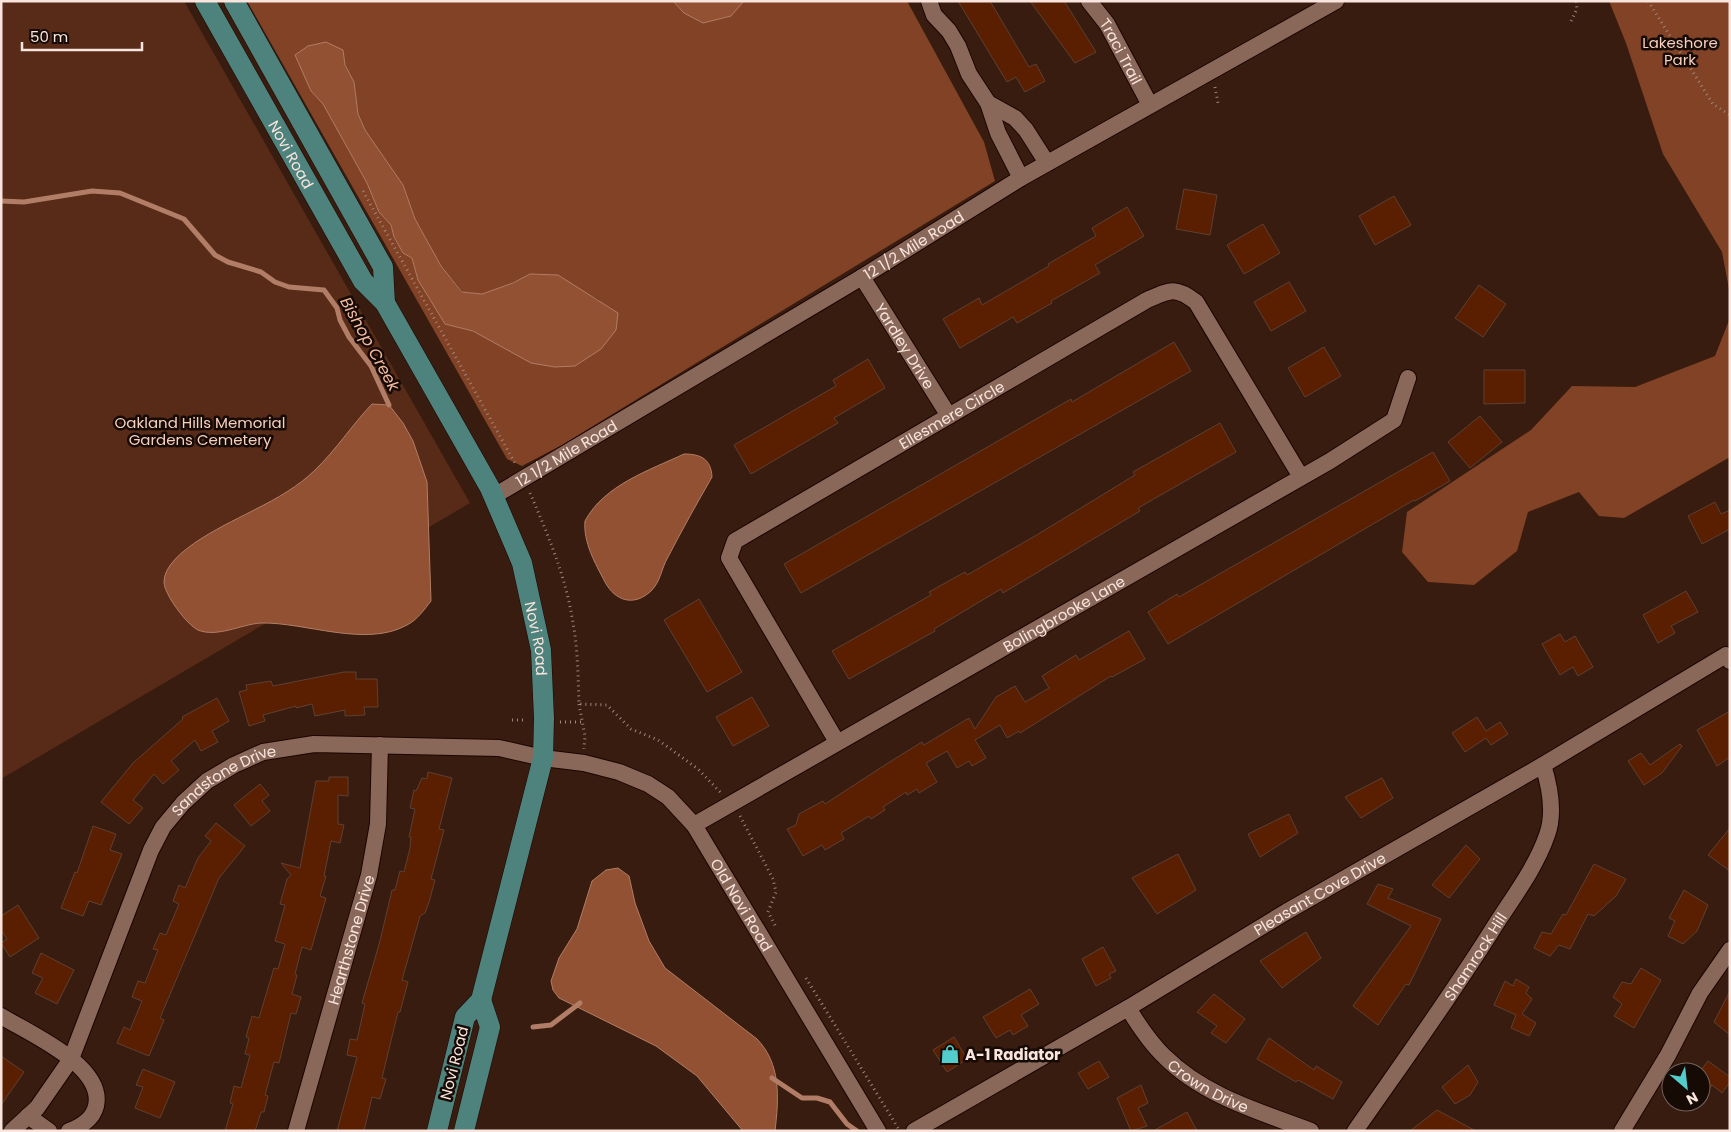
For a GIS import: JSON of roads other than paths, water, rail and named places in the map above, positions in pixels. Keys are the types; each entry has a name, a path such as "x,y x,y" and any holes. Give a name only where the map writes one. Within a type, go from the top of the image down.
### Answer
{"main road":[{"name":"Novi Road","path":"205,1 363,281 385,303 494,496 522,563 541,650 544,718 543,758 481,1000 465,1017 437,1131"},
{"name":"Novi Road","path":"234,1 383,267 385,303"},
{"name":"Novi Road","path":"464,1131 490,1027 481,1000"}],"street":[{"path":"929,1 934,15 949,31 958,46 969,74 988,104 998,133 1021,178"},
{"name":"Traci Trail","path":"1089,1 1107,24 1150,105"},
{"name":"12 1/2 Mile Road","path":"494,496 862,277 1021,178 1336,1"},
{"path":"988,104 1015,118 1026,130 1047,163"},
{"name":"Yardley Drive","path":"862,277 949,416"},
{"name":"Ellesmere Circle","path":"837,742 729,558 735,541 1146,300 1166,292 1182,292 1196,302 1302,477"},
{"name":"Bolingbrooke Lane","path":"694,825 730,802 1302,477 1394,420 1408,378"},
{"name":"Pleasant Cove Drive","path":"914,1131 1128,1008 1286,912 1728,658"},
{"name":"Sandstone Drive","path":"12,1131 37,1108 71,1059 151,850 163,827 183,802 214,777 234,765 263,752 314,744 499,748 543,758"},
{"name":"Hearthstone Drive","path":"296,1131 369,875 378,824 380,745"},
{"name":"Old Novi Road","path":"543,758 584,763 633,778 668,797 694,825 878,1131"},
{"name":"Shamrock Hill","path":"1355,1131 1461,980 1532,867 1547,836 1550,822 1550,786 1543,765"},
{"path":"1622,1131 1668,1055 1700,993 1730,950"},
{"name":"Crown Drive","path":"1128,1008 1146,1036 1166,1058 1207,1089 1311,1131"},
{"path":"1,1016 71,1059 90,1076 96,1087 97,1099 95,1110 87,1121 69,1131"},
{"path":"28,1116 48,1131"}],"waterway":[{"name":"Bishop Creek","path":"1,201 24,202 92,191 120,193 184,219 215,255 228,262 261,272 275,282 289,287 324,290 337,308 340,320 349,337 371,366 389,405"},
{"path":"533,1027 551,1025 580,1003"},
{"path":"772,1078 802,1098 817,1098 830,1102 847,1124 857,1131"}],"place":[{"name":"A-1 Radiator","path":"950,1054"}],"park label":[{"name":"Lakeshore Park","path":"1680,50"},
{"name":"Oakland Hills Memorial Gardens Cemetery","path":"200,430"}]}
